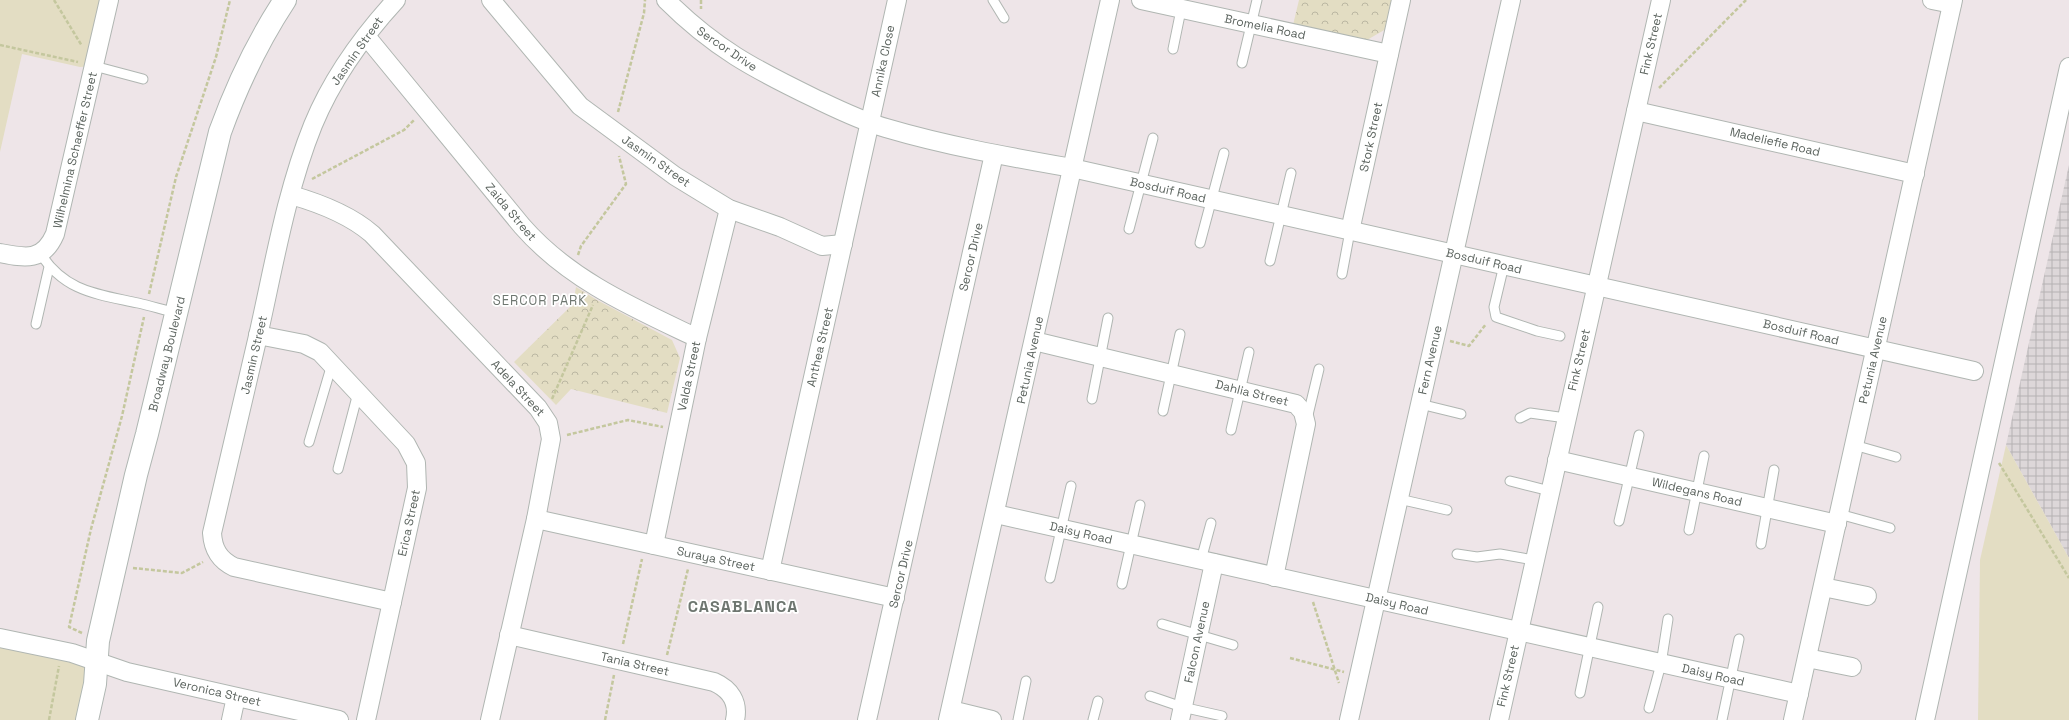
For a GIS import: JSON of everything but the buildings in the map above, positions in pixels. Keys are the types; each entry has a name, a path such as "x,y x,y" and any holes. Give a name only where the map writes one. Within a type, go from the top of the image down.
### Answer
{"street":[{"name":"Wilhelmina Schaeffer Street","path":"45,260 47,248 55,234 109,0"},
{"name":"Broadway Boulevard","path":"87,720 95,684 97,651 115,566 223,124 252,55 285,0"},
{"name":"Jasmin Street","path":"217,553 214,547 212,533 291,195 304,148 322,107 339,74 366,36 396,0"},
{"name":"Jasmin Street","path":"491,0 580,106 675,176 729,209 780,227 822,246 843,244"},
{"name":"Sercor Drive","path":"666,0 702,34 736,58 844,112 885,128 994,154 868,720"},
{"name":"Annika Close","path":"870,122 897,0"},
{"name":"Petunia Avenue","path":"950,715 1110,0"},
{"name":"Bromelia Road","path":"1140,0 1182,5 1251,24 1389,54"},
{"name":"Stork Street","path":"1350,230 1401,0"},
{"name":"Fern Avenue","path":"1349,720 1511,0"},
{"name":"Fink Street","path":"1499,720 1661,0"},
{"path":"1932,0 1953,2"},
{"name":"Petunia Avenue","path":"1793,720 1953,2"},
{"name":"Zaida Street","path":"366,36 532,238 558,260 600,290 697,338"},
{"path":"1925,720 2069,67"},
{"name":"Madeliefie Road","path":"1636,111 1915,174"},
{"name":"Anthea Street","path":"770,571 870,122"},
{"name":"Bosduif Road","path":"994,154 1072,168 1140,183 1974,371"},
{"name":"Adela Street","path":"291,195 310,201 352,219 372,234 544,415 548,423 551,439 536,519 490,720"},
{"name":"Valda Street","path":"650,544 678,431 697,338 729,209"},
{"path":"0,252 26,258 45,260"},
{"name":"Erica Street","path":"258,336 310,346 320,352 406,444 416,463 418,475 417,488 366,720"},
{"name":"Dahlia Street","path":"1034,341 1240,389 1296,404 1304,412 1306,424"},
{"path":"1274,577 1306,424"},
{"name":"Wildegans Road","path":"1557,460 1768,508 1838,519"},
{"name":"Daisy Road","path":"996,514 1799,694"},
{"name":"Suraya Street","path":"536,519 896,598"},
{"path":"217,553 222,559 234,567 392,602"},
{"name":"Falcon Avenue","path":"1181,713 1198,635 1207,562"},
{"path":"1822,587 1867,596"},
{"name":"Tania Street","path":"509,635 714,682 726,689 734,701 735,720"},
{"name":"Veronica Street","path":"0,638 62,651 97,651 127,672 339,720"},
{"path":"1807,658 1852,667"},
{"path":"231,720 236,697"},
{"path":"950,715 992,720"}],"lane":[{"path":"993,0 1004,18"},
{"path":"1242,64 1257,0"},
{"path":"1173,49 1182,5"},
{"path":"94,66 144,79"},
{"path":"1129,229 1153,138"},
{"path":"1200,243 1224,153"},
{"path":"1270,261 1291,173"},
{"name":"Stork Street","path":"1342,274 1350,230"},
{"path":"45,260 71,284 94,294 177,313"},
{"path":"36,324 45,260"},
{"path":"1504,265 1494,307 1494,314 1501,320 1560,336"},
{"path":"1092,399 1108,318"},
{"path":"1163,411 1170,373 1180,334"},
{"path":"1231,430 1249,352"},
{"path":"309,442 332,364"},
{"path":"1306,424 1319,369"},
{"path":"338,470 358,393"},
{"path":"1420,404 1461,414"},
{"path":"1520,418 1530,413 1566,418"},
{"path":"1619,521 1628,476 1639,435"},
{"path":"1854,445 1896,457"},
{"path":"1689,530 1704,456"},
{"path":"1761,544 1774,470"},
{"path":"1510,481 1550,491"},
{"path":"1050,578 1071,486"},
{"path":"1399,499 1447,510"},
{"path":"1122,584 1140,504"},
{"path":"1838,519 1890,528"},
{"path":"1207,562 1211,523"},
{"path":"1457,554 1477,557 1500,554 1534,560"},
{"path":"1580,693 1598,607"},
{"path":"1649,708 1661,664 1668,619"},
{"path":"1162,624 1233,645"},
{"path":"1722,720 1739,639"},
{"path":"1018,720 1026,681"},
{"path":"1150,696 1181,713 1222,716"},
{"path":"1093,720 1098,701"}],"path":[{"path":"54,0 94,66"},
{"path":"148,300 176,177 216,57 230,0"},
{"path":"1657,90 1746,0"},
{"path":"0,45 94,66"},
{"path":"291,195 312,179 404,130 426,109"},
{"path":"544,415 600,290"},
{"path":"1435,337 1469,346 1494,314"},
{"path":"48,720 62,651 70,627 91,529 122,416 145,316"},
{"path":"551,439 628,420 678,431"},
{"path":"1986,444 2004,469 2069,578"},
{"path":"605,720 618,660 650,544"},
{"path":"115,566 182,573 217,553"},
{"path":"668,672 666,653 692,554"},
{"path":"1307,584 1336,670 1339,684"},
{"path":"70,627 97,651"},
{"path":"1290,658 1359,676"}],"shaded area":[{"path":"2069,165 2069,558 2006,445"}],"green space":[{"path":"0,0 109,0 94,66 80,67 22,54 0,152"},
{"path":"1299,0 1393,0 1386,29 1367,40 1293,25"},
{"path":"576,287 597,300 672,340 680,358 667,413 571,389 556,405 514,362 573,304"},
{"path":"2006,445 2069,558 2069,720 1978,720 1980,560"},
{"path":"0,640 95,661 86,720 0,720"}],"district":[{"name":"SERCOR PARK","path":"540,300"},
{"name":"CASABLANCA","path":"743,606"}]}
